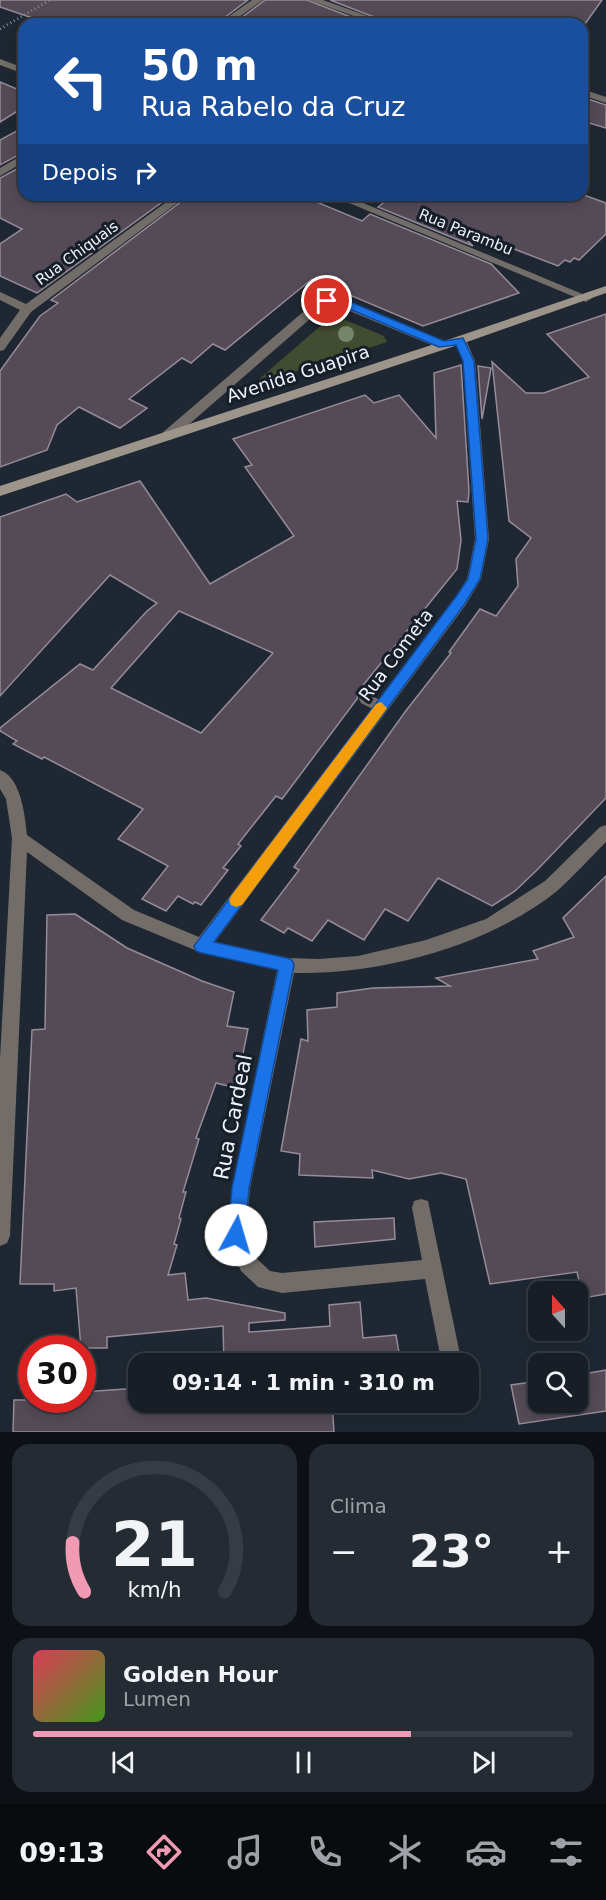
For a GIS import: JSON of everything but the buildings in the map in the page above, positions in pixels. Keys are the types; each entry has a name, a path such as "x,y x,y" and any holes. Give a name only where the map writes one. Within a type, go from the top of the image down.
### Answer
{"main road":[{"name":"Avenida Guapira","path":"0,491 586,298 606,289"}],"street":[{"path":"232,18 258,0"},
{"path":"314,0 367,18"},
{"path":"0,62 18,69"},
{"path":"588,94 606,100"},
{"path":"0,173 18,161"},
{"name":"Rua Chiquais","path":"0,347 27,309 175,201"},
{"name":"Rua Parambu","path":"350,201 586,298"},
{"path":"0,296 27,309"},
{"path":"166,436 314,309 327,301 337,301 443,345"},
{"name":"Rua Cometa","path":"202,946 460,602 474,579 482,539 469,361 460,340"},
{"path":"366,699 381,706"},
{"path":"0,776 14,798 20,838 0,1236"},
{"path":"20,838 128,915 202,946 287,965 358,963 426,947 492,924 551,886 606,832"},
{"name":"Rua Cardeal","path":"287,965 241,1188 236,1235 248,1264 265,1280 282,1283 434,1269"},
{"path":"421,1208 450,1353"}],"path":[{"path":"19,18 50,0"},
{"path":"0,29 18,19"}],"green space":[{"path":"333,315 384,336 387,342 251,386"}],"slow traffic":[{"path":"236,900 381,708"}],"route":[{"path":"236,1235 241,1188 287,965 202,946 460,602 474,579 482,539 469,361 460,340 443,345 337,301 327,301"}]}
